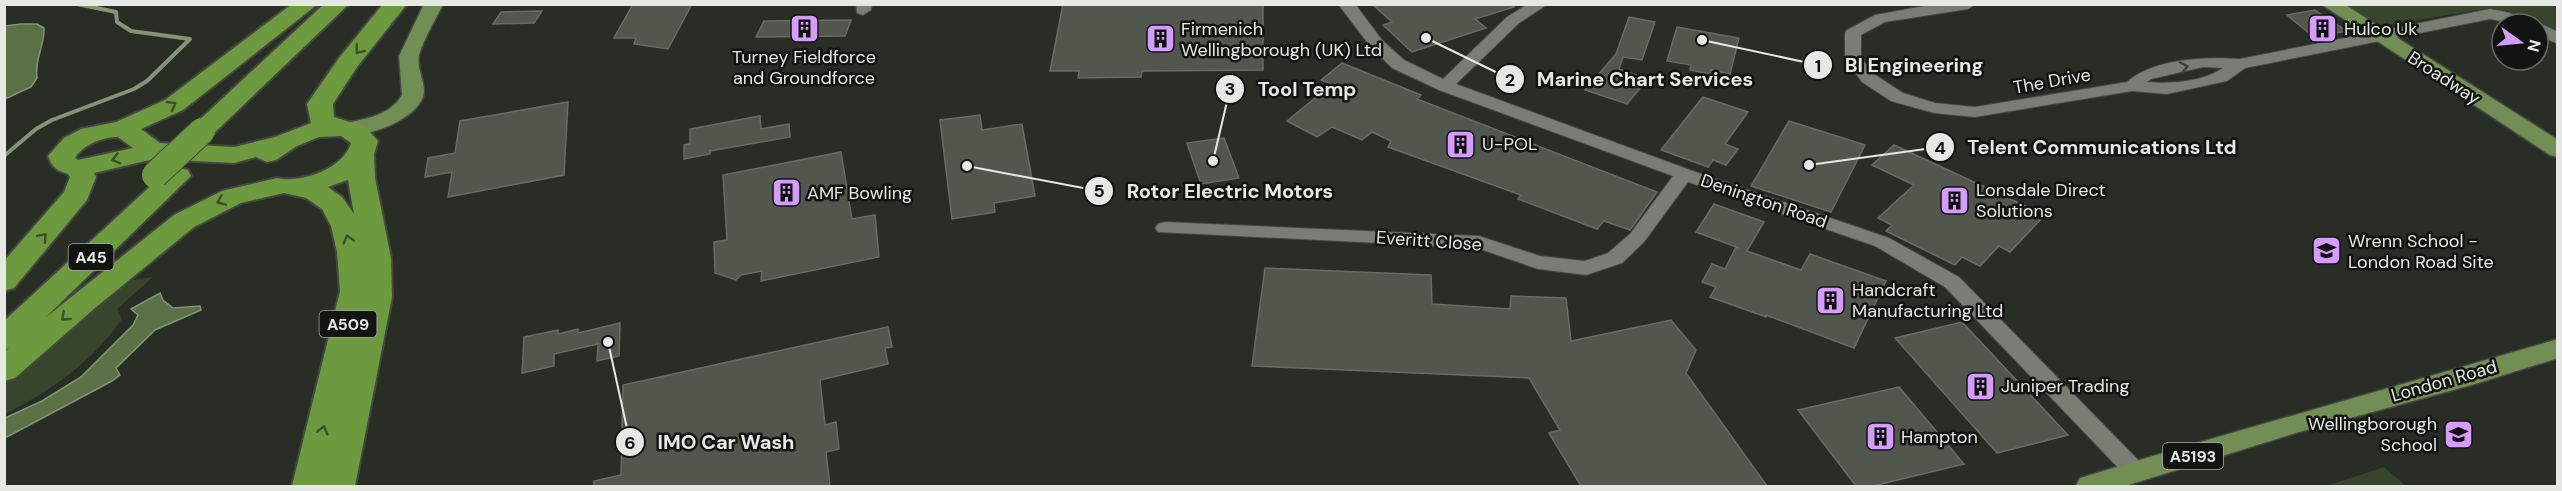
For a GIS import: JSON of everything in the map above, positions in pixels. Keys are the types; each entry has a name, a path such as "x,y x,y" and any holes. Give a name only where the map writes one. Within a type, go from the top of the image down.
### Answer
{"highway":[{"path":"162,167 78,168 63,163 61,156 68,147 95,133 119,130 174,105 307,4"},
{"name":"A45","path":"220,139 338,4"},
{"name":"A45","path":"4,314 162,167 220,139 358,4"},
{"path":"354,140 322,120 320,104 348,63 396,4"},
{"path":"119,130 130,133 162,167"},
{"path":"277,181 260,162 268,152 281,143 312,131 354,140"},
{"path":"220,139 281,143"},
{"name":"A509","path":"220,139 277,181 324,196 341,214 351,250 355,291 309,486"},
{"path":"4,370 84,301 184,221 232,197 277,181 311,184 341,172 354,140"},
{"name":"A509","path":"338,486 377,297 378,268 361,190 354,140"},
{"name":"A45","path":"4,339 162,167"},
{"name":"A45","path":"4,281 77,194 83,177 78,168"}],"main road":[{"path":"354,140 425,102 428,89 424,49 417,42 434,4"},
{"name":"Broadway","path":"2330,4 2558,150"},
{"name":"London Road","path":"2090,486 2299,422 2475,374 2558,348"}],"street":[{"name":"Denington Road","path":"1346,4 1376,43 1398,64 1445,86 1684,174 1882,242 1952,282 2137,473"},
{"path":"1445,86 1513,20 1540,4"},
{"name":"The Drive","path":"1968,4 1881,18 1853,33 1853,58 1869,78 1897,97 1934,108 1975,112 2132,86 2167,89 2221,77 2240,64 2376,34 2490,14"},
{"name":"Everitt Close","path":"1165,228 1479,242 1538,262 1586,268 1615,258 1637,238 1684,174"}],"shaded area":[{"path":"2343,5 2557,5 2557,36 2550,32 2550,12 2510,12 2491,8 2375,27"},
{"path":"37,24 44,28 36,71 37,78 31,87 5,99 5,26"},
{"path":"153,277 117,309 122,319 84,362 39,395 5,414 5,383 83,316 133,280"},
{"path":"160,293 163,300 173,308 200,306 201,310 155,330 116,368 120,375 112,381 5,438 5,418 42,401 81,377 133,325 138,315 131,309"},
{"path":"2384,467 2406,486 2326,486"}],"building":[{"path":"633,4 692,4 668,49 634,44 636,38 614,38"},
{"name":"Firmenich Wellingborough (UK) Ltd","path":"1063,4 1263,4 1263,70 1142,71 1141,77 1078,78 1079,71 1050,71"},
{"path":"1372,4 1514,4 1514,7 1475,19 1486,28 1412,52 1383,25 1392,22"},
{"path":"2315,10 2347,31 2314,37 2287,15"},
{"path":"542,11 534,23 493,24 501,12"},
{"path":"1629,17 1655,22 1642,60 1623,57 1619,69 1648,79 1627,104 1585,90 1616,54"},
{"name":"Turney Fieldforce and Groundforce","path":"851,20 845,36 756,37 764,21"},
{"path":"1677,27 1739,38 1730,74 1711,70 1710,74 1690,70 1691,65 1667,61"},
{"name":"U-POL","path":"1342,63 1421,95 1417,99 1657,192 1630,230 1604,221 1597,229 1518,199 1521,195 1388,147 1391,141 1372,132 1362,140 1332,127 1317,137 1287,121 1332,84 1321,80"},
{"path":"1703,97 1748,112 1725,144 1738,149 1726,165 1713,160 1708,167 1661,150"},
{"path":"568,102 564,175 448,197 452,172 425,177 428,158 455,153 460,121"},
{"path":"980,115 982,130 1022,124 1035,196 994,203 995,212 952,219 940,120"},
{"path":"760,116 761,129 789,124 790,137 710,151 710,154 684,159 684,145 690,144 690,129"},
{"path":"1789,121 1865,145 1831,212 1751,186"},
{"path":"1224,138 1239,178 1201,184 1187,143"},
{"name":"Lonsdale Direct Solutions","path":"1894,145 2045,215 2010,252 1999,246 1980,266 1962,257 1955,265 1886,231 1892,225 1878,218 1914,185 1872,165"},
{"path":"841,152 852,219 875,215 879,257 761,281 762,271 741,275 736,280 715,273 714,242 727,240 723,175"},
{"path":"1714,204 1764,222 1747,251 1801,270 1810,254 1886,281 1854,348 1710,297 1716,287 1702,282 1712,264 1725,269 1736,247 1739,248 1696,232"},
{"path":"1265,268 1431,275 1432,304 1510,309 1511,296 1566,298 1571,341 1671,320 1696,350 1686,373 1767,486 1581,486 1549,433 1560,430 1529,378 1252,366"},
{"name":"Juniper Trading","path":"1962,322 2068,435 1997,453 1895,338"},
{"path":"620,323 619,356 597,361 598,344 554,354 554,366 522,373 524,337 558,330 558,334 578,329 578,333"},
{"path":"888,327 892,347 885,348 888,364 820,380 825,425 836,422 839,449 826,452 830,486 594,486 594,481 621,475 623,385"},
{"name":"Hampton","path":"1899,387 1964,464 1873,486 1856,486 1798,410"}],"waterway":[{"path":"4,156 36,129 52,120 134,89 147,81 190,39 131,31 117,22 116,12 77,4"}],"place":[{"name":"Turney Fieldforce and Groundforce","path":"804,28"},
{"name":"Hulco Uk","path":"2323,29"},
{"name":"Marine Chart Services","path":"1426,38"},
{"name":"Firmenich Wellingborough (UK) Ltd","path":"1160,39"},
{"name":"BI Engineering","path":"1702,40"},
{"name":"U-POL","path":"1461,144"},
{"name":"Tool Temp","path":"1213,161"},
{"name":"Telent Communications Ltd","path":"1809,165"},
{"name":"Rotor Electric Motors","path":"967,166"},
{"name":"AMF Bowling","path":"786,193"},
{"name":"Lonsdale Direct Solutions","path":"1955,200"},
{"name":"Wrenn School - London Road Site","path":"2327,251"},
{"name":"Handcraft Manufacturing Ltd","path":"1831,300"},
{"name":"IMO Car Wash","path":"608,342"},
{"name":"Juniper Trading","path":"1980,386"},
{"name":"Wellingborough School","path":"2458,434"},
{"name":"Hampton","path":"1880,437"}]}
